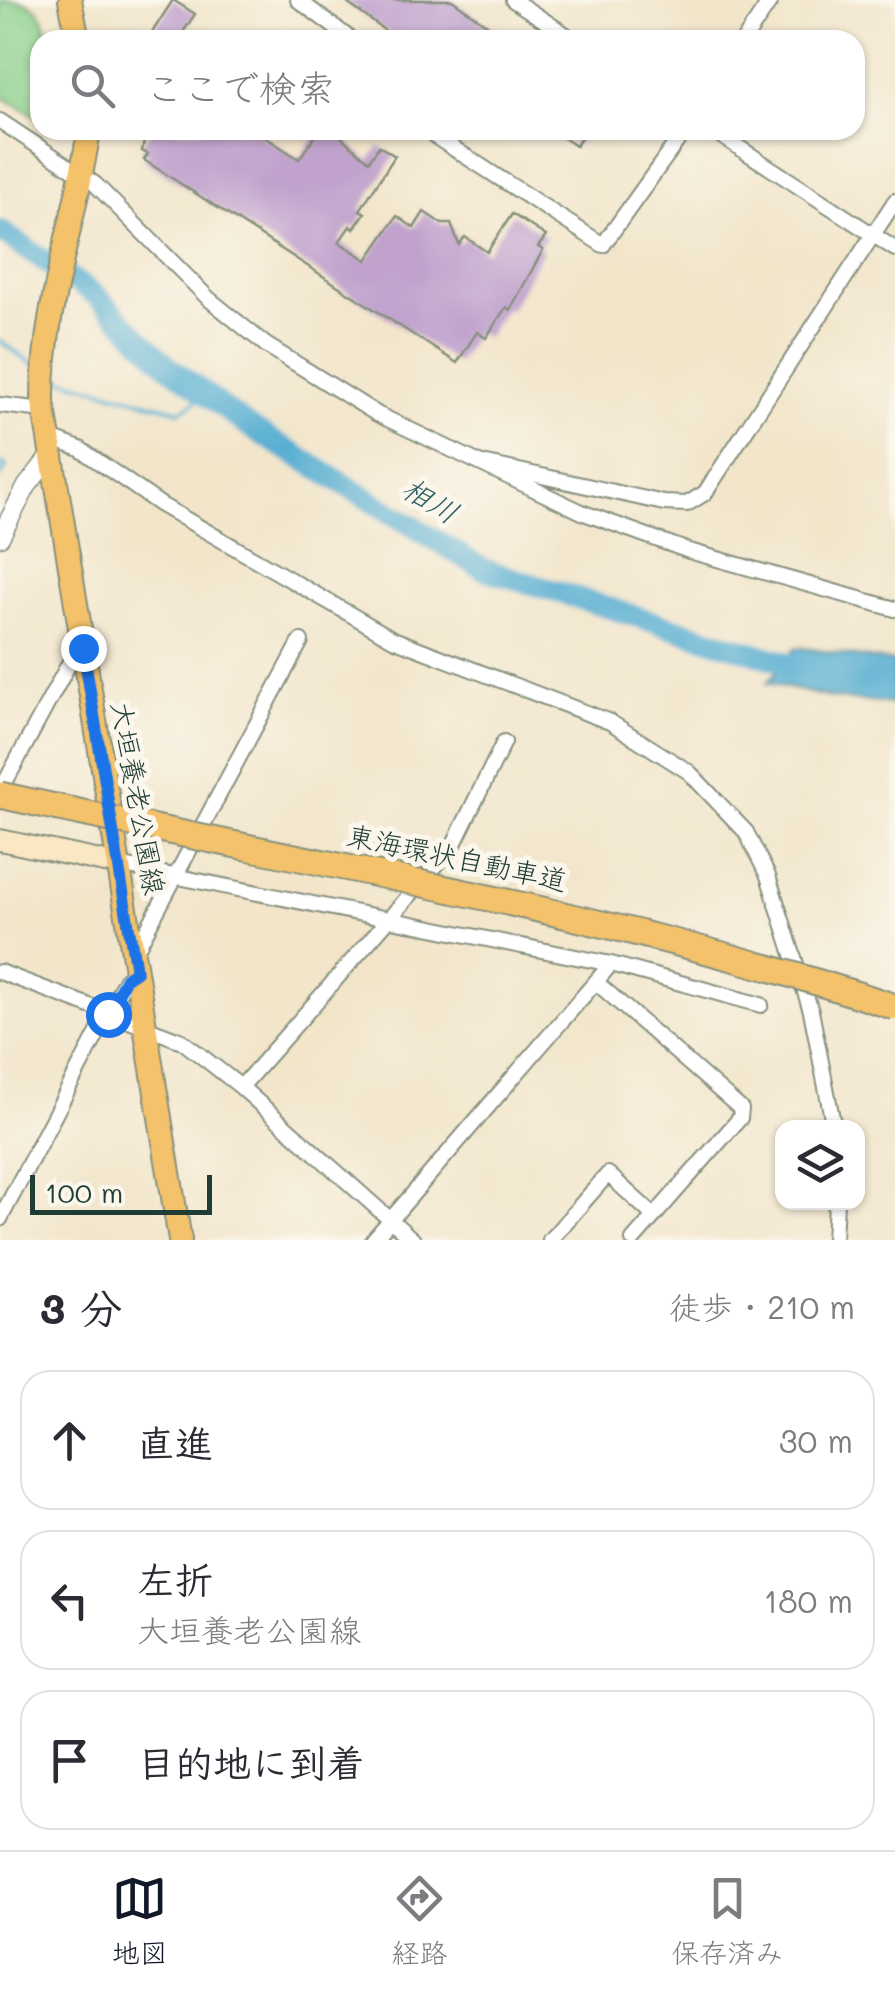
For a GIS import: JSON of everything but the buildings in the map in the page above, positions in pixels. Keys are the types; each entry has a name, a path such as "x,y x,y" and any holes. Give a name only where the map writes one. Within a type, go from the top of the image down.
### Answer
{"highway":[{"name":"東海環状自動車道","path":"0,793 567,912 735,956 895,1006"}],"main road":[{"path":"70,0 76,30"},
{"name":"大垣養老公園線","path":"87,140 48,322 42,358 43,406 180,1240"},
{"path":"0,840 119,864"}],"street":[{"path":"298,0 338,30"},
{"path":"513,0 559,30"},
{"path":"751,30 771,0"},
{"path":"0,122 81,179 208,299 266,345 377,414 584,513 689,551 895,609"},
{"path":"443,140 602,245 678,140"},
{"path":"727,140 895,249"},
{"path":"481,467 492,463 664,503 687,504 705,493 895,200"},
{"path":"0,405 43,406"},
{"path":"0,537 50,446 80,449 161,505 393,639 610,722 690,772 746,832 768,876 812,1010 833,1120"},
{"path":"0,1218 301,641"},
{"path":"0,793 72,658 83,648"},
{"path":"242,1087 454,846 504,742"},
{"path":"119,864 611,964 761,1005"},
{"path":"373,1240 611,964"},
{"path":"0,972 182,1040 242,1087 413,1240"},
{"path":"597,983 741,1108 740,1118 633,1240"},
{"path":"550,1240 608,1174 654,1216"},
{"path":"834,1240 836,1210"}],"green space":[{"path":"0,0 29,4 39,13 47,30 30,30 30,112 0,96"}],"water":[{"path":"796,647 895,662 895,704 831,698 767,683"}],"waterway":[{"name":"相川","path":"0,231 97,296 166,364 245,424 483,569 813,671"},
{"path":"0,341 37,367"},
{"path":"53,377 180,411 207,395"},
{"path":"0,464 6,466 0,478"}],"route":[{"path":"83,648 136,971 126,978 108,1014"}]}
